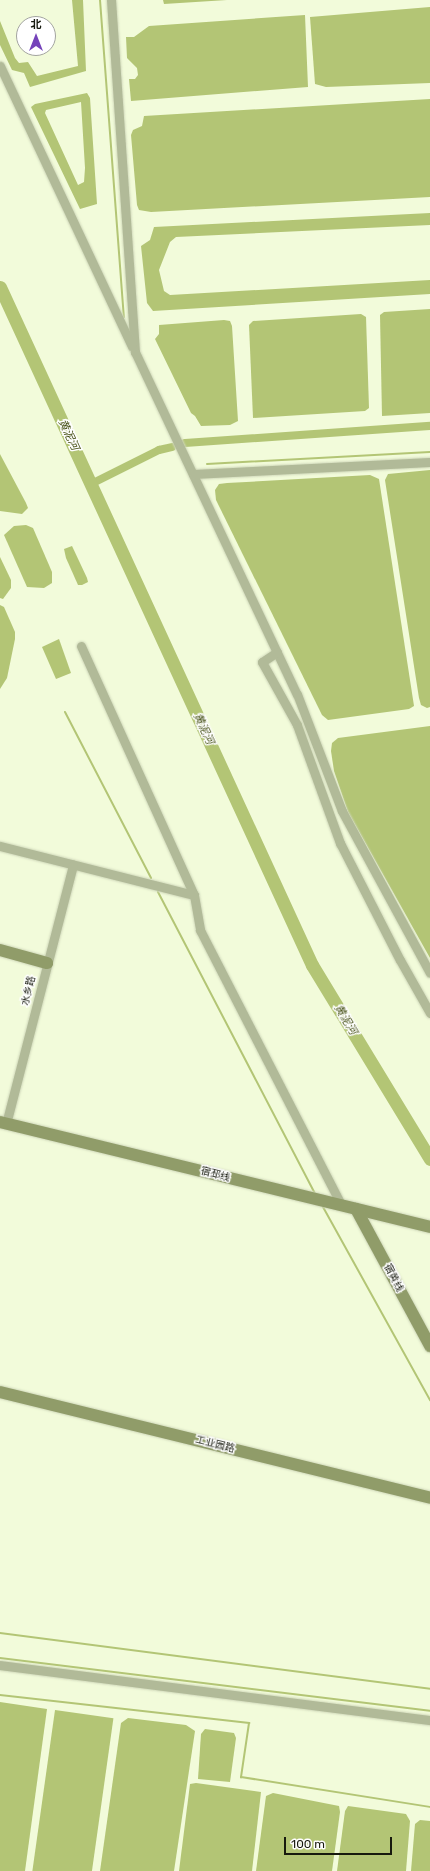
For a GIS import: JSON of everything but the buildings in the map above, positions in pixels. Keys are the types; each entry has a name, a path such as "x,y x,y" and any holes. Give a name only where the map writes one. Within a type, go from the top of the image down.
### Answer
{"street":[{"path":"111,0 135,352"},
{"path":"0,66 309,719 342,811 430,973"},
{"path":"193,474 430,462"},
{"path":"81,646 194,895 200,930 342,1206"},
{"path":"277,652 262,662 298,725 340,843 400,960 430,1013"},
{"path":"298,725 309,719"},
{"path":"0,846 194,895"},
{"name":"水乡路","path":"3,1123 73,864"},
{"path":"0,950 47,963"},
{"name":"宿邳线","path":"3,1123 430,1227"},
{"name":"宿黄线","path":"356,1209 430,1346"},
{"name":"工业园路","path":"0,1392 430,1498"},
{"path":"0,1665 430,1720"}],"shaded area":[{"path":"72,0 83,0 86,71 30,87 24,73 12,70 0,45 0,21 15,58 19,63 28,62 37,76 78,66"},
{"path":"163,0 227,0 164,4"},
{"path":"430,7 430,83 326,87 315,84 310,17"},
{"path":"305,15 308,87 131,101 129,79 135,79 138,75 137,68 127,58 126,37 134,37 149,26"},
{"path":"87,93 90,98 97,204 80,209 31,107 35,104","holes":["81,102 85,168 84,182 78,185 45,113 46,110"]},
{"path":"430,99 430,197 151,212 139,210 137,205 131,135 133,130 142,126 144,116"},
{"path":"430,213 430,225 176,237 170,242 159,270 164,291 170,295 430,280 430,294 153,311 147,303 141,246 150,240 154,227"},
{"path":"430,309 430,413 382,416 380,315 384,312"},
{"path":"361,314 366,317 369,408 365,411 253,418 249,325 253,321"},
{"path":"224,320 230,321 232,326 238,421 230,425 201,426 195,416 191,413 155,339 159,334 159,325"},
{"path":"0,454 28,508 22,514 0,511"},
{"path":"430,470 430,707 427,708 421,705 419,698 385,480 388,474"},
{"path":"370,475 379,479 414,706 409,709 328,720 322,715 216,500 215,490 219,484 227,483"},
{"path":"26,525 33,528 52,572 52,583 44,588 27,587 4,535 14,526"},
{"path":"72,546 87,578 88,582 82,585 78,585 66,558 64,549"},
{"path":"0,557 11,580 11,588 3,599 0,598"},
{"path":"0,605 4,607 15,632 15,639 7,678 0,689"},
{"path":"59,639 71,673 56,679 42,647"},
{"path":"430,726 430,958 348,812 334,771 331,751 332,743 338,738"},
{"path":"0,1702 47,1709 25,1871 0,1871"},
{"path":"55,1710 113,1718 92,1871 32,1871"},
{"path":"128,1718 186,1725 195,1731 174,1871 100,1871 121,1723"},
{"path":"205,1729 234,1733 236,1738 230,1782 198,1779 201,1734"},
{"path":"196,1783 261,1792 252,1871 179,1871 190,1784"},
{"path":"273,1793 339,1806 340,1812 332,1871 256,1871 266,1796"},
{"path":"348,1806 406,1814 410,1821 406,1871 337,1871 345,1811"},
{"path":"420,1820 430,1821 430,1871 411,1871 415,1824"}],"waterway":[{"path":"100,0 124,317"},
{"name":"黄泥河","path":"0,287 312,965 430,1159"},
{"path":"185,443 430,426"},
{"path":"91,484 159,450 172,447"},
{"path":"207,464 430,452"},
{"path":"65,712 151,878"},
{"path":"158,892 315,1193"},
{"path":"323,1207 430,1400"},
{"path":"0,1633 430,1689"},
{"path":"0,1658 430,1711"},
{"path":"0,1695 249,1723 241,1777 430,1807"}]}
